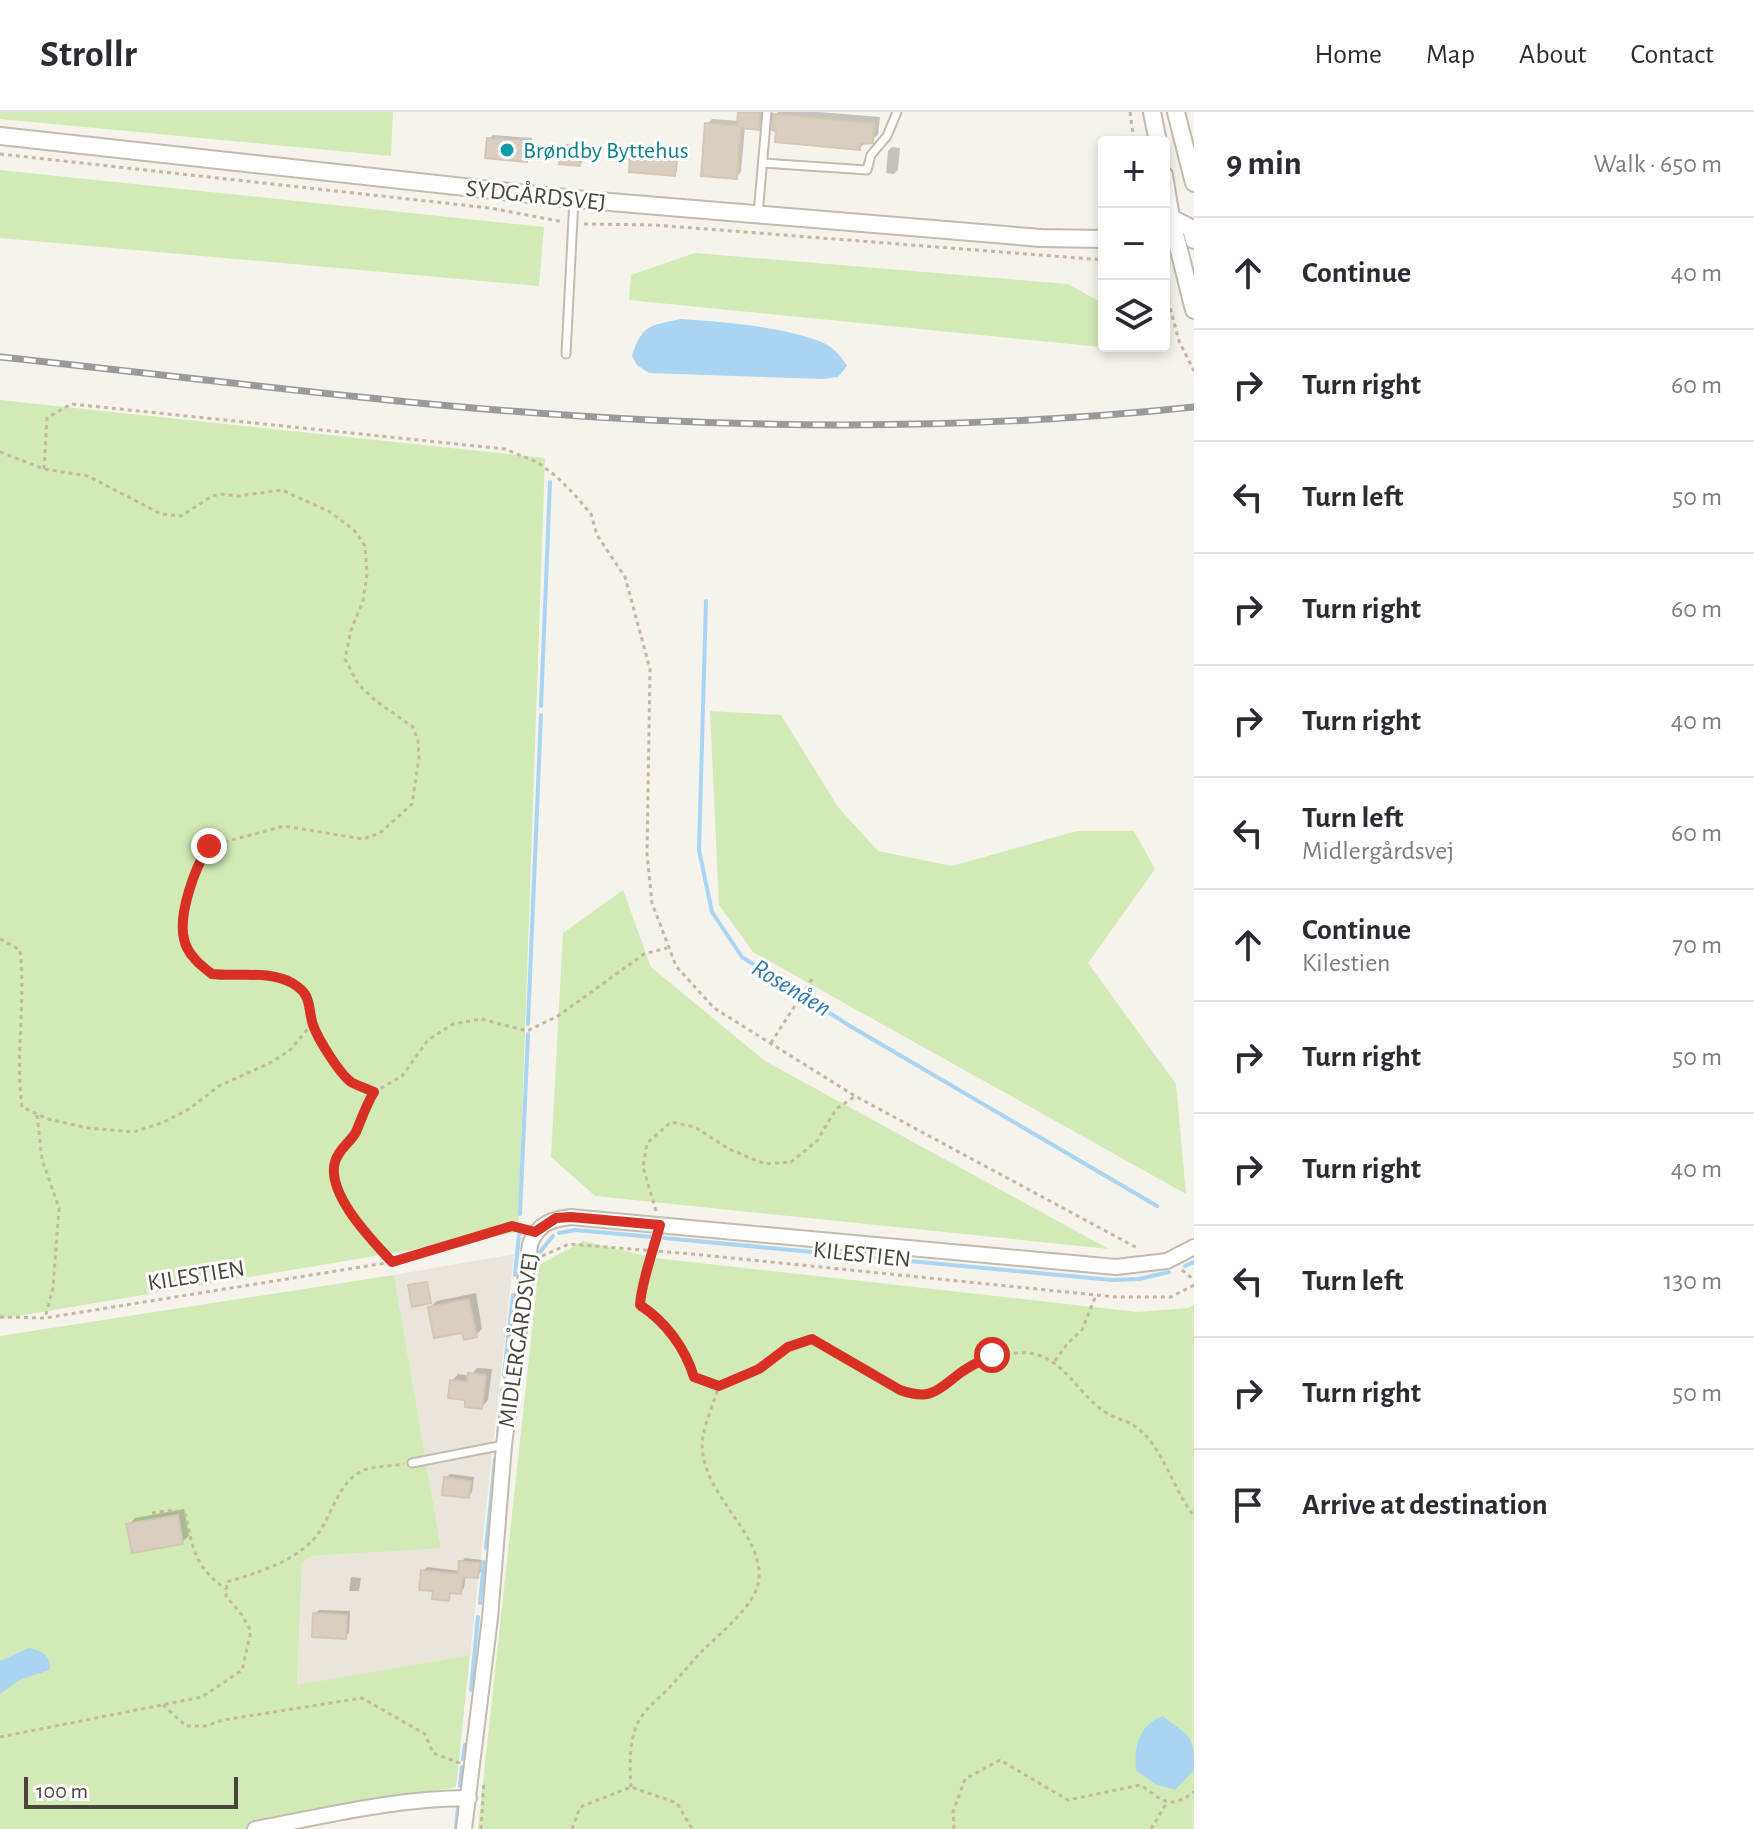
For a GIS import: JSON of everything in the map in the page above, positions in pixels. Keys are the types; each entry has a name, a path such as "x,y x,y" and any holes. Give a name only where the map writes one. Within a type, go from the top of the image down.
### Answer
{"street":[{"path":"1152,112 1157,136"},
{"path":"1176,112 1194,183"},
{"name":"SYDGÅRDSVEJ","path":"0,136 574,199 1098,239"},
{"path":"1170,193 1181,227 1194,310"},
{"name":"SYDGÅRDSVEJ","path":"1073,239 1098,233"},
{"name":"MIDLERGÅRDSVEJ","path":"464,1829 493,1592 504,1445 530,1244 535,1232 556,1218 571,1217 1116,1267 1167,1261 1194,1247"},
{"path":"255,1829 391,1804 437,1798 469,1798"}],"lane":[{"path":"758,214 767,112"},
{"path":"763,163 867,170 871,155 887,136 897,112"},
{"path":"566,354 574,199"},
{"path":"412,1463 504,1445"}],"path":[{"path":"1130,112 1133,136"},
{"path":"1170,307 1179,341 1194,371"},
{"path":"44,469 47,418 71,404 505,449 537,462 556,476 591,514 597,535 625,577 650,669 647,854 652,903 676,966 714,1008 855,1096 1111,1235 1178,1266 1194,1283"},
{"path":"0,452 44,469 88,476 161,514 181,516 212,496 221,494 238,496 282,490 330,512 354,530 365,546 367,574 363,601 351,630 345,659 358,684 413,727 419,757 412,804 380,833 363,839 284,826 209,846 195,873 183,915 184,940 201,966 212,974 275,977 291,982 304,992 311,1003 313,1023 326,1049 350,1081 374,1092"},
{"path":"0,939 20,950 24,983 22,1107 37,1115 88,1128 134,1132 164,1122 189,1109 219,1086 272,1062 290,1050 313,1023"},
{"path":"392,1262 347,1209 334,1166 340,1148 355,1134 374,1092 402,1076 428,1040 453,1024 481,1019 527,1031 558,1016 644,954 667,948"},
{"path":"771,1043 812,979"},
{"path":"855,1096 836,1109 817,1141 791,1162 765,1164 729,1149 695,1127 671,1122 647,1143 643,1167 660,1225 647,1278 640,1289 640,1305 654,1315 687,1354 694,1377 719,1386 759,1369 788,1347 812,1339 900,1390 916,1396 932,1394 992,1355 1034,1352 1055,1361 1091,1401 1108,1414 1129,1421 1148,1438 1194,1516"},
{"path":"37,1115 42,1159 59,1208 53,1288 45,1318"},
{"name":"KILESTIEN","path":"0,1317 45,1318 392,1262 512,1226 535,1232"},
{"name":"KILESTIEN","path":"528,1262 569,1244 1096,1295 1171,1297 1194,1283"},
{"path":"1055,1361 1082,1330 1096,1295"},
{"path":"631,1787 630,1759 634,1731 648,1705 666,1692 703,1650 728,1628 748,1604 759,1579 752,1546 713,1486 702,1444 719,1386"},
{"path":"0,1737 202,1697 242,1670 251,1631 226,1596 227,1582 294,1556 313,1540 348,1481 366,1469 412,1463"},
{"path":"152,1513 174,1510 186,1516 198,1563 226,1589"},
{"path":"163,1705 186,1726 206,1726 223,1720 362,1698 392,1718 425,1734 433,1753 473,1767"},
{"path":"954,1829 953,1812 965,1779 1000,1760 1068,1800 1140,1785 1166,1804 1178,1803 1194,1792"},
{"path":"572,1829 580,1807 631,1787 677,1803 692,1829"},
{"path":"1151,1829 1166,1804"}],"shaded area":[{"path":"514,1254 470,1655 297,1686 302,1563 312,1556 441,1547 394,1275"}],"green space":[{"path":"0,112 393,112 391,156 0,119"},
{"path":"0,170 544,227 539,286 0,238"},
{"path":"695,253 1068,284 1098,301 1098,347 629,300 631,275"},
{"path":"0,400 545,458 518,1232 0,1319"},
{"path":"710,711 781,715 838,807 878,851 952,866 1077,831 1134,831 1155,869 1088,963 1176,1084 1186,1194 753,952 719,905"},
{"path":"623,890 651,967 765,1061 1109,1249 595,1196 551,1157 563,933"},
{"path":"583,1241 655,1258 1138,1312 1194,1305 1194,1829 478,1829 539,1265"},
{"path":"394,1275 441,1548 312,1556 302,1563 297,1685 470,1655 456,1787 297,1815 299,1829 0,1829 0,1336"}],"water":[{"path":"681,319 751,326 803,336 832,348 847,366 838,377 822,379 649,373 637,365 632,356 644,332 655,325"},
{"path":"29,1648 45,1655 49,1670 20,1680 0,1694 0,1661"},
{"path":"1163,1716 1184,1732 1193,1748 1194,1770 1175,1790 1155,1784 1136,1770 1139,1738 1148,1725"}],"building":[{"path":"738,112 760,113 759,130 741,128 737,179 701,176 705,123 737,126"},
{"path":"773,114 874,123 873,143 860,144 860,150 775,142"},
{"name":"Brøndby Byttehus","path":"487,138 529,141 527,162 485,158"},
{"path":"561,147 582,150 580,166 559,164"},
{"path":"630,154 677,158 675,176 629,172"},
{"path":"427,1282 431,1303 412,1307 408,1285"},
{"path":"469,1299 477,1337 464,1340 462,1333 434,1338 428,1307"},
{"path":"468,1373 486,1375 482,1409 465,1407 465,1400 448,1398 450,1380 467,1382"},
{"path":"444,1477 471,1481 469,1498 442,1495"},
{"path":"178,1515 183,1544 132,1553 126,1524"},
{"path":"459,1561 480,1563 478,1578 463,1577 461,1594 450,1593 449,1601 432,1599 433,1591 419,1590 421,1570 458,1574"},
{"path":"313,1613 347,1615 346,1639 312,1637"}],"waterway":[{"path":"541,706 550,482"},
{"name":"Rosenåen","path":"706,601 699,850 712,912 742,957 850,1026 1157,1206"},
{"path":"528,1024 541,715"},
{"path":"520,1214 528,1034"},
{"path":"559,1233 575,1230 653,1237"},
{"path":"515,1275 519,1235"},
{"path":"540,1252 553,1236"},
{"path":"664,1238 1112,1280 1139,1279 1169,1272"},
{"path":"1185,1266 1194,1262"},
{"path":"504,1375 513,1295"},
{"path":"498,1436 502,1390"},
{"path":"486,1548 495,1459"},
{"path":"480,1603 484,1562"},
{"path":"471,1690 478,1617"},
{"path":"463,1759 465,1745"},
{"path":"460,1786 462,1767"},
{"path":"456,1829 458,1807"}],"railway":[{"path":"0,357 406,402 650,420 922,424 1059,418 1194,407"}],"place":[{"name":"Brøndby Byttehus","path":"507,150"}],"route":[{"path":"209,846 195,873 183,915 184,940 192,956 212,974 275,977 291,982 304,992 311,1003 313,1023 326,1049 350,1081 374,1092 355,1134 340,1148 334,1166 347,1209 392,1262 512,1226 535,1232 556,1218 660,1225 647,1278 640,1289 640,1305 654,1315 687,1354 694,1377 719,1386 759,1369 788,1347 812,1339 900,1390 916,1396 932,1394 992,1355"}]}
